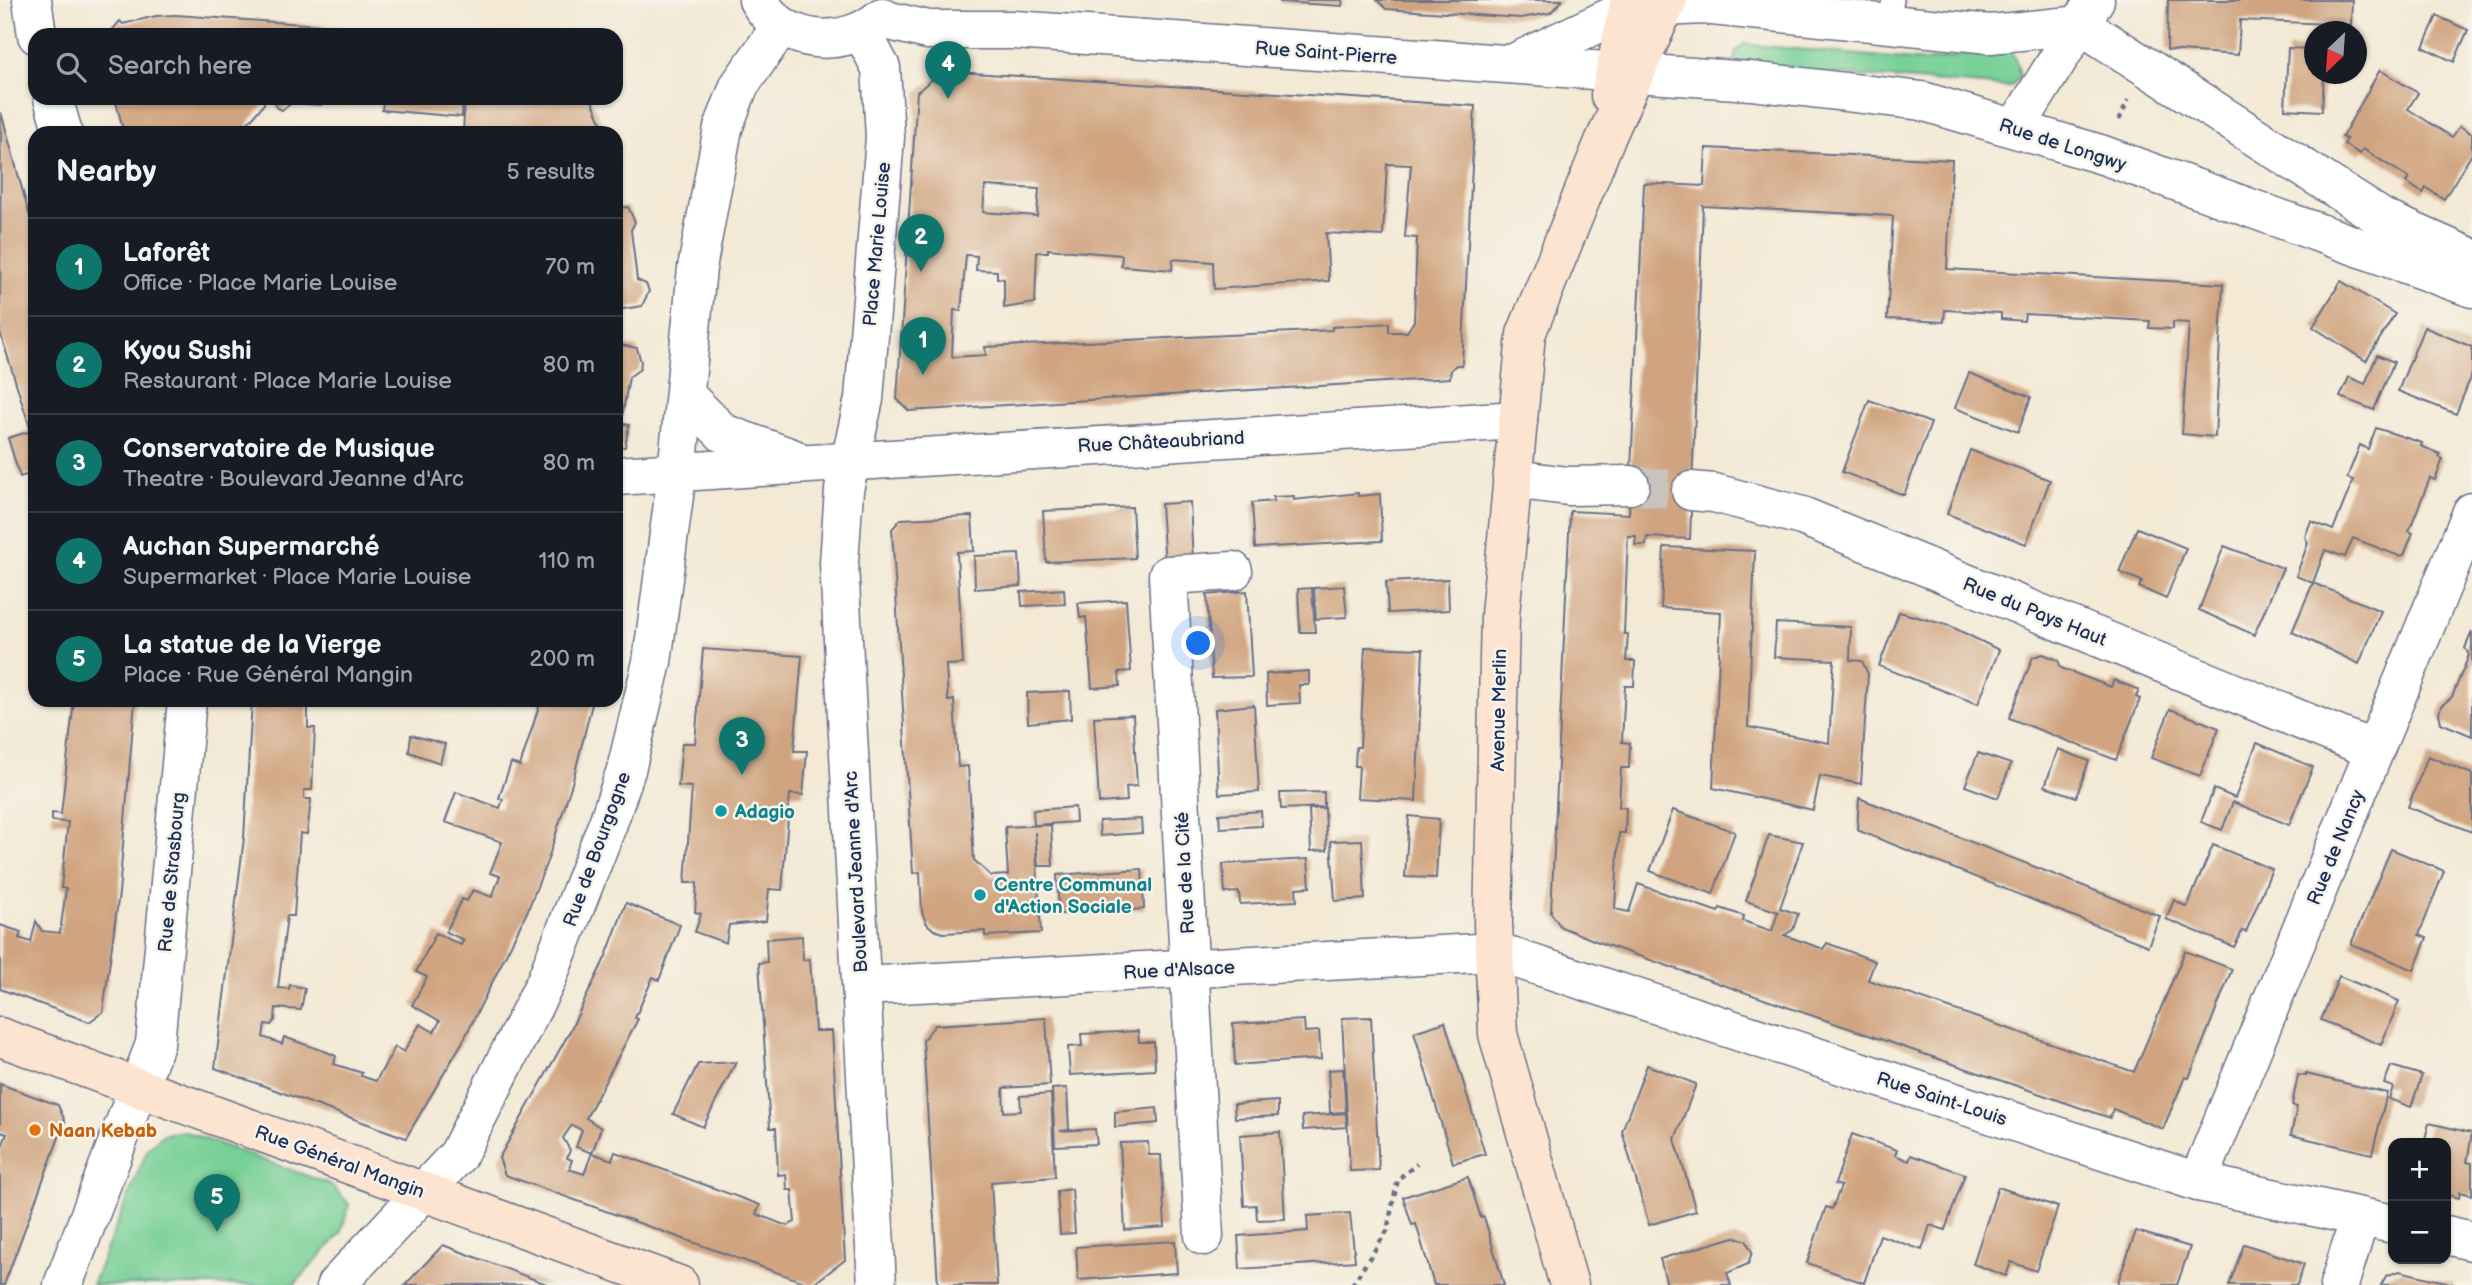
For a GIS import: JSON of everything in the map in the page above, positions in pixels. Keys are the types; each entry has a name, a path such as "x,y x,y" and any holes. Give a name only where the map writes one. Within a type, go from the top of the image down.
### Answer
{"street":[{"path":"32,0 36,28"},
{"name":"Rue Saint-Pierre","path":"936,0 1014,30"},
{"path":"1845,0 1892,2 1928,8 1990,34"},
{"path":"1510,65 1649,10 1681,26 1937,46 2088,13 2382,218 2472,258"},
{"name":"Avenue Merlin","path":"1569,1285 1498,1034 1493,924 1500,615 1526,334 1604,142 1625,73 1649,10"},
{"path":"677,473 697,268 723,128 769,13 800,35 821,40 842,38 880,17"},
{"path":"2016,127 2088,13"},
{"name":"Rue Saint-Pierre","path":"880,17 928,30 1014,30 1625,73"},
{"name":"Place Marie Louise","path":"852,459 864,398 885,137 880,17"},
{"name":"Rue de Longwy","path":"1625,73 1751,81 1922,101 2103,155 2472,288"},
{"path":"55,105 61,126"},
{"path":"685,395 723,433 804,462"},
{"name":"Rue Châteaubriand","path":"804,462 1518,421"},
{"name":"Boulevard Jeanne d'Arc","path":"852,459 844,490 839,563 877,1285"},
{"path":"623,476 804,462"},
{"name":"Rue de Bourgogne","path":"336,1285 458,1155 546,981 626,770 652,662 677,473"},
{"path":"1513,479 1568,486 1630,485"},
{"name":"Rue du Pays Haut","path":"1691,491 1714,493 1802,516 2374,750"},
{"name":"Rue de Nancy","path":"2198,1182 2472,512"},
{"name":"Rue de la Cité","path":"1204,1236 1168,575 1233,571"},
{"name":"Rue de Strasbourg","path":"63,1285 155,1044 186,707"},
{"name":"Rue d'Alsace","path":"862,986 1496,952"},
{"name":"Rue Saint-Louis","path":"1496,952 2198,1182 2377,1221"},
{"name":"Rue Général Mangin","path":"0,1037 679,1285"},
{"path":"2339,1285 2377,1221"},
{"path":"2451,1237 2472,1241"}],"path":[{"path":"2118,122 2129,97"},
{"path":"1352,1285 1387,1231 1398,1179 1417,1164"}],"green space":[{"path":"1992,43 2009,50 2015,59 2020,77 2010,87 1741,67 1734,60 1736,51 1744,44 1925,61 1955,57"},
{"path":"183,1131 330,1184 349,1204 341,1233 294,1285 92,1285 148,1148 164,1134"}],"building":[{"path":"1280,0 1343,0 1342,6"},
{"path":"1377,0 1563,0 1550,13 1521,18 1386,9"},
{"path":"2168,0 2352,0 2351,21 2304,23 2240,20 2238,55 2167,50"},
{"path":"176,15 350,28 114,28 120,21 123,24 156,16"},
{"path":"2437,16 2468,30 2454,62 2423,47"},
{"path":"2288,48 2304,49 2304,84 2323,84 2322,111 2285,109"},
{"path":"2380,70 2418,93 2408,109 2452,137 2460,126 2472,134 2472,154 2444,199 2426,188 2423,193 2406,182 2409,178 2363,149 2360,154 2344,144 2347,139 2342,137"},
{"path":"942,71 1475,106 1462,365 1456,365 1451,370 1450,378 909,411 897,399 917,92","holes":["1387,164 1411,165 1405,237 1417,238 1414,321 1407,332 1389,332 1389,323 1332,327 1332,330 985,347 986,355 952,357 954,310 961,311 966,255 977,256 976,270 997,271 997,278 1004,279 1004,308 1035,303 1037,252 1048,252 1048,249 1122,255 1121,266 1172,270 1173,259 1213,262 1214,289 1329,281 1326,233 1383,236","985,186 1039,189 1037,216 983,212"]},
{"path":"117,105 263,105 247,124 249,126 122,126"},
{"path":"276,105 289,105 282,110"},
{"path":"383,105 463,105 462,117 382,110"},
{"path":"465,105 594,105 603,126 463,126"},
{"path":"1,112 28,210 28,421 0,332"},
{"path":"1706,148 1952,160 1947,269 2223,284 2215,437 2182,434 2189,323 2173,322 2173,329 2149,328 2150,321 2025,314 2024,321 2001,319 2001,313 1945,310 1944,322 1887,319 1893,216 1703,206 1690,539 1647,537 1646,545 1635,545 1636,536 1628,536 1624,634 1628,634 1626,661 1635,661 1634,686 1625,686 1622,742 1630,743 1629,768 1621,768 1619,807 1626,808 1625,833 1619,833 1615,909 1629,912 1638,884 1718,912 1720,908 1744,916 1743,921 1772,931 1778,912 1746,901 1769,835 1803,842 1780,908 1798,914 1793,930 1784,935 1823,949 1827,943 1875,961 1868,980 2134,1072 2185,951 2232,969 2189,1078 2185,1077 2163,1129 2113,1109 2110,1118 1601,943 1561,927 1551,913 1570,511 1629,514 1644,183 1704,186"},
{"path":"623,207 628,207 635,222 631,230 637,280 646,284 649,291 642,306 623,309"},
{"path":"2341,281 2395,314 2366,361 2313,327"},
{"path":"2424,327 2472,347 2472,374 2456,414 2398,391"},
{"path":"623,345 637,348 641,362 640,369 629,377 623,412"},
{"path":"2377,355 2394,362 2374,410 2340,397 2349,377 2365,384"},
{"path":"1969,373 2031,397 2018,432 1955,408"},
{"path":"1869,400 1931,423 1904,495 1842,472"},
{"path":"623,424 629,425 623,447"},
{"path":"2376,428 2422,443 2421,446 2440,454 2439,457 2443,459 2435,480 2430,478 2409,531 2413,533 2404,555 2399,556 2353,538 2345,557 2325,550 2313,583 2296,576 2308,543 2305,537 2311,521 2333,530 2353,480 2347,478 2360,445 2368,449"},
{"path":"28,432 28,474 20,477 8,438"},
{"path":"1970,450 2050,480 2026,544 1947,514"},
{"path":"1358,493 1358,496 1380,494 1382,541 1255,548 1252,503 1274,501 1273,497 1294,496 1294,500"},
{"path":"1190,502 1193,563 1165,565 1161,504"},
{"path":"1132,507 1135,558 1046,562 1043,511"},
{"path":"972,516 974,551 957,552 963,664 946,665 948,701 954,700 958,767 968,766 974,860 991,876 1008,875 1005,827 1051,825 1053,866 1038,866 1035,832 1041,933 985,936 985,931 943,933 934,930 927,924 922,913 920,872 913,873 892,529 901,519"},
{"path":"2137,528 2186,548 2166,599 2139,587 2142,581 2119,572"},
{"path":"2224,546 2283,568 2254,635 2199,610"},
{"path":"1664,547 1755,551 1748,727 1829,743 1834,660 1774,657 1776,623 1851,627 1850,660 1862,661 1868,674 1861,784 1820,776 1813,810 1713,788 1721,612 1661,608"},
{"path":"1019,554 1021,586 975,589 974,556"},
{"path":"1448,579 1449,610 1388,613 1386,582"},
{"path":"2313,583 2381,611 2359,664 2292,632"},
{"path":"1344,586 1347,617 1316,619 1314,588"},
{"path":"1312,588 1315,632 1300,632 1298,589"},
{"path":"1064,589 1065,604 1022,606 1021,592"},
{"path":"1247,591 1252,677 1212,678 1207,595"},
{"path":"1126,600 1131,671 1119,672 1120,686 1092,688 1086,617 1080,618 1078,603"},
{"path":"1899,612 1950,626 1999,650 1978,704 1879,666"},
{"path":"2472,632 2472,736 2441,723 2439,713 2441,706 2452,697 2469,655 2465,648"},
{"path":"1365,647 1423,649 1416,801 1357,798 1359,766 1355,766 1356,747 1360,747"},
{"path":"703,649 802,656 794,751 807,751 803,795 790,794 782,890 769,889 766,921 729,925 726,943 695,932 701,914 695,912 697,883 685,883 692,787 678,786 682,743 695,743"},
{"path":"2043,654 2058,660 2061,668 2111,687 2114,680 2139,690 2136,697 2140,699 2116,760 2009,718 2033,657"},
{"path":"1309,671 1309,685 1299,685 1300,703 1267,705 1266,674"},
{"path":"1070,691 1071,719 1028,723 1027,693"},
{"path":"1254,705 1259,792 1219,794 1215,709"},
{"path":"73,707 134,707 119,893 103,1012 89,1022 0,989 0,925 21,932 19,938 31,942 36,921 42,931 60,933 66,889 61,888 68,822 52,821 52,813 61,814"},
{"path":"252,707 308,707 308,728 315,728 312,790 304,790 304,799 311,799 307,834 300,833 294,916 287,916 278,988 289,989 290,985 305,988 301,1010 276,1008 275,1020 271,1025 265,1024 263,1037 282,1044 284,1037 327,1052 336,1056 334,1064 362,1073 361,1076 376,1081 395,1047 404,1052 420,1024 434,1032 440,1021 412,1005 427,977 416,972 436,933 461,945 464,940 446,932 462,899 467,901 473,890 492,897 500,876 490,873 502,842 445,822 456,792 500,808 503,799 499,798 511,763 520,766 539,707 591,707 573,780 548,859 527,912 463,1041 406,1138 215,1068 244,838"},
{"path":"2170,709 2219,728 2200,776 2151,758"},
{"path":"1133,715 1137,786 1126,787 1127,801 1099,803 1094,717"},
{"path":"411,735 445,744 440,763 409,752"},
{"path":"2257,743 2313,767 2289,825 2233,802 2222,830 2201,822 2214,789 2235,798"},
{"path":"2058,749 2089,761 2076,797 2045,786"},
{"path":"1978,753 2011,764 1998,798 1965,786"},
{"path":"2428,756 2472,774 2472,832 2408,807"},
{"path":"1324,792 1324,807 1281,809 1280,793"},
{"path":"1859,798 2160,916 2148,946 1857,830"},
{"path":"1075,807 1076,822 1034,825 1033,810"},
{"path":"1325,808 1327,850 1311,851 1309,809"},
{"path":"1673,810 1735,832 1713,894 1650,871"},
{"path":"1261,811 1262,826 1220,828 1219,814"},
{"path":"1409,816 1439,819 1436,878 1405,877"},
{"path":"1141,819 1142,833 1100,836 1099,821"},
{"path":"1362,840 1365,899 1335,901 1331,841"},
{"path":"2213,845 2272,869 2246,932 2242,931 2234,947 2166,919 2174,900 2187,907"},
{"path":"2391,849 2444,871 2419,935 2427,938 2414,970 2351,944"},
{"path":"1308,859 1310,887 1296,888 1297,901 1240,904 1239,892 1225,893 1223,864"},
{"path":"1142,869 1144,909 1059,914 1057,875"},
{"path":"626,903 680,925 659,980 653,977 635,1018 638,1019 586,1118 601,1128 592,1153 612,1160 615,1152 760,1205 756,1214 787,1226 795,1222 792,1190 787,1190 786,1174 778,1175 776,1128 770,1128 759,963 767,962 766,939 802,936 803,960 810,959 815,1031 832,1031 845,1260 812,1285 505,1175 499,1158 569,1033 606,956","holes":["572,1125 582,1130 576,1147 592,1153 584,1174 569,1169 572,1160 567,1158 570,1150 563,1138"]},
{"path":"2339,976 2399,1001 2381,1045 2321,1020"},
{"path":"1371,1017 1379,1170 1350,1171 1342,1018"},
{"path":"1046,1018 1050,1085 1003,1088 1004,1112 1021,1111 1020,1096 1051,1094 1055,1177 991,1182 997,1285 938,1285 923,1040 935,1025"},
{"path":"1304,1020 1305,1032 1319,1031 1321,1059 1235,1065 1233,1024"},
{"path":"1445,1022 1485,1154 1453,1163 1414,1032"},
{"path":"1138,1031 1139,1042 1154,1042 1155,1070 1070,1075 1068,1047 1082,1046 1081,1034"},
{"path":"736,1062 703,1127 673,1114 698,1064"},
{"path":"1647,1065 1696,1084 1675,1139 1696,1211 1649,1225 1622,1131"},
{"path":"2391,1066 2422,1075 2411,1107 2389,1099 2393,1087 2384,1084"},
{"path":"1343,1069 1346,1112 1330,1113 1328,1070"},
{"path":"2306,1074 2387,1093 2372,1154 2291,1135 2297,1107 2292,1105 2298,1075"},
{"path":"0,1084 58,1105 65,1121 4,1285 0,1285 0,1151 7,1134 0,1132"},
{"path":"1067,1088 1069,1130 1060,1131 1095,1129 1097,1144 1055,1146 1052,1089"},
{"path":"1278,1101 1278,1116 1235,1118 1234,1104"},
{"path":"1157,1108 1158,1123 1115,1127 1115,1112"},
{"path":"1346,1113 1347,1127 1303,1130 1302,1116"},
{"path":"2429,1123 2472,1133 2467,1162 2472,1163 2472,1195 2460,1192 2459,1198 2451,1196 2451,1138 2425,1138"},
{"path":"1280,1132 1285,1219 1257,1220 1256,1205 1244,1206 1240,1135"},
{"path":"1852,1134 1897,1150 1895,1155 1909,1161 1911,1155 1965,1174 1945,1230 1930,1225 1922,1250 1880,1235 1864,1283 1807,1263 1826,1207 1832,1209 1841,1186 1835,1184"},
{"path":"1148,1142 1149,1155 1161,1155 1165,1227 1125,1230 1120,1143"},
{"path":"1468,1177 1481,1218 1484,1217 1504,1285 1434,1285 1416,1224 1412,1225 1403,1197"},
{"path":"1998,1187 2058,1207 2036,1271 2011,1262 2006,1276 1973,1264"},
{"path":"1072,1189 1075,1233 1060,1234 1057,1191"},
{"path":"1350,1213 1355,1261 1240,1269 1238,1236 1308,1231 1307,1216"},
{"path":"2136,1231 2190,1247 2177,1285 2117,1285"},
{"path":"1734,1237 1746,1240 1752,1252 1748,1264 1727,1273 1731,1285 1667,1285 1660,1259"},
{"path":"1175,1241 1177,1273 1078,1280 1076,1247"},
{"path":"2244,1244 2304,1264 2297,1285 2229,1285"},
{"path":"443,1245 549,1285 405,1285"},
{"path":"2399,1271 2454,1285 2381,1285 2386,1276"}],"tunnel":[{"path":"1630,485 1691,491"}],"place":[{"name":"Auchan Supermarché","path":"948,99"},
{"name":"Kyou Sushi","path":"921,272"},
{"name":"Laforêt","path":"923,375"},
{"name":"Conservatoire de Musique","path":"742,775"},
{"name":"Adagio","path":"721,811"},
{"name":"Centre Communal d'Action Sociale","path":"980,895"},
{"name":"Naan Kebab","path":"35,1130"},
{"name":"La statue de la Vierge","path":"217,1232"}]}
